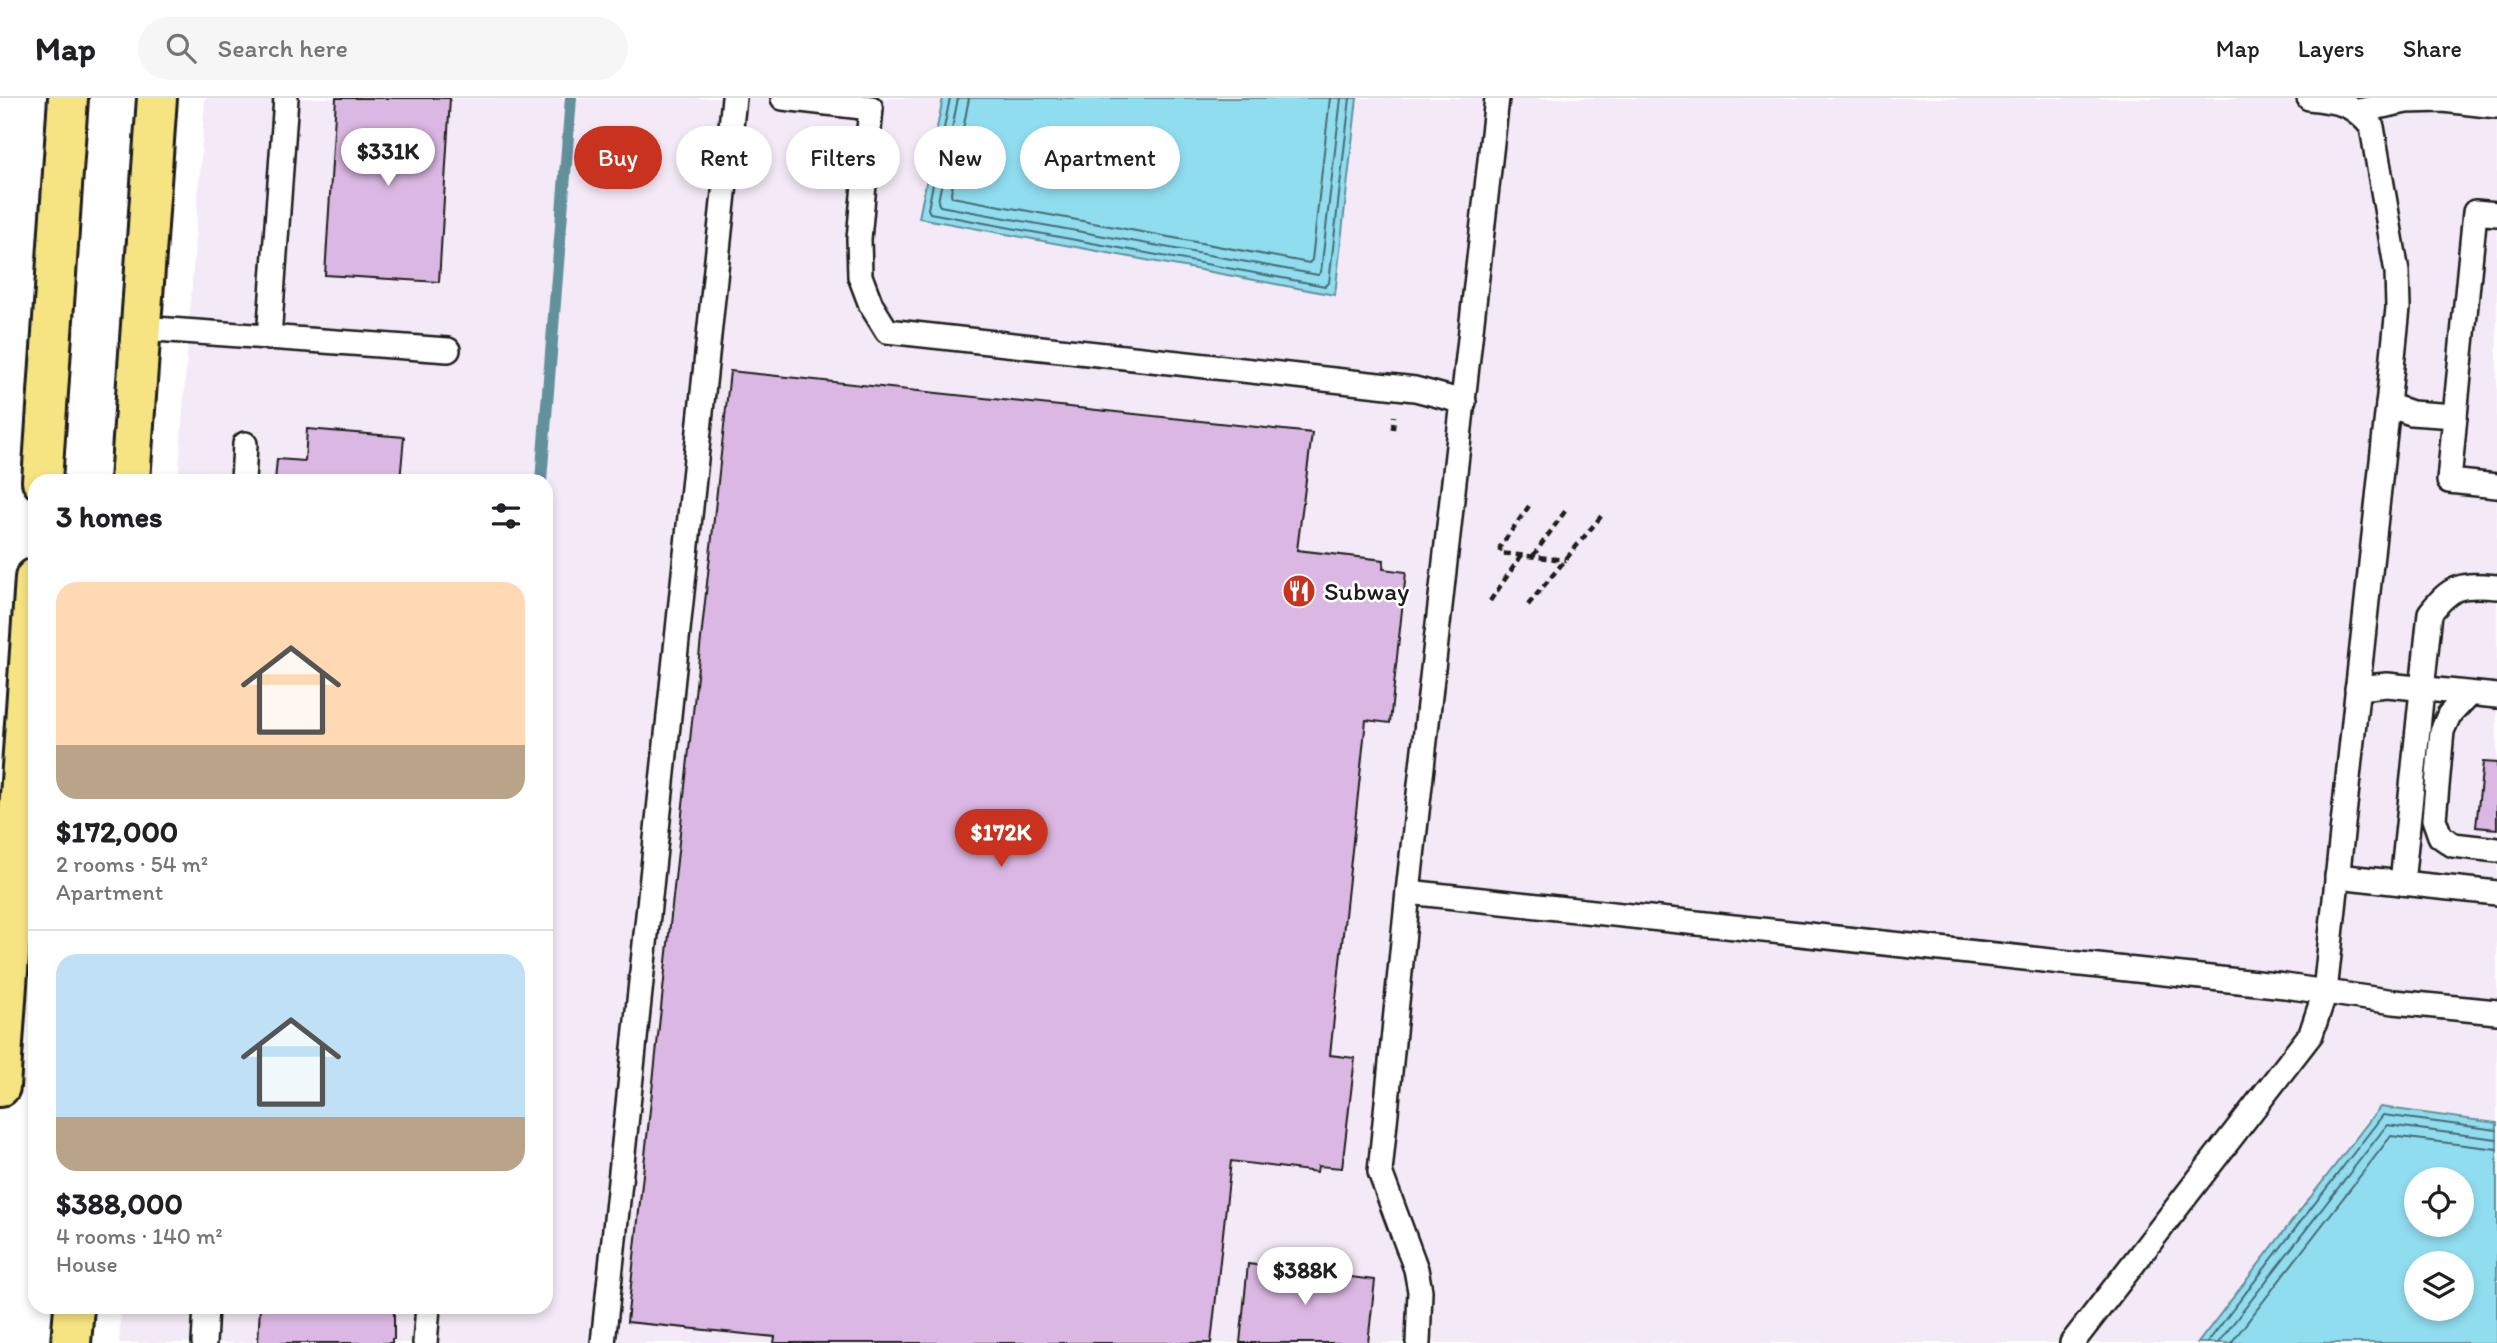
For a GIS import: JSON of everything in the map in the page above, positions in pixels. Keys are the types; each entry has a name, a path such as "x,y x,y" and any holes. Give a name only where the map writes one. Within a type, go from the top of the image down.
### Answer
{"main road":[{"path":"42,474 68,98"},
{"path":"131,474 157,98"},
{"path":"0,1087 28,680"},
{"path":"71,1343 73,1314"}],"lane":[{"path":"269,338 286,98"},
{"path":"603,1343 734,98"},
{"path":"783,98 872,108 859,239 860,276 871,305 887,331 1415,389 1464,402"},
{"path":"1418,1343 1420,1291 1416,1269 1380,1172 1408,892 1497,98"},
{"path":"2072,1343 2311,1034 2325,992 2398,308 2397,272 2372,127 2359,111 2339,102 2309,98"},
{"path":"2359,111 2406,101 2443,100 2497,106"},
{"path":"2497,214 2475,212 2449,481 2497,486"},
{"path":"141,328 448,350"},
{"path":"2388,405 2411,413 2455,416"},
{"path":"243,474 245,444"},
{"path":"2402,883 2430,613 2446,593 2470,585 2497,587"},
{"path":"2357,688 2387,685 2497,696"},
{"path":"2469,694 2449,715 2442,731 2434,819 2440,836 2453,845 2497,850"},
{"path":"2337,876 2497,893"},
{"path":"1408,892 2497,1012"},
{"path":"204,1343 206,1314"},
{"path":"425,1343 427,1314"}],"path":[{"path":"1529,506 1500,547 1500,553 1566,560"},
{"path":"1532,556 1566,510"},
{"path":"1528,606 1603,514"},
{"path":"1490,601 1522,555"}],"shaded area":[{"path":"205,98 2497,98 2497,1343 119,1343 121,1314 553,1314 553,474 178,474"}],"water":[{"path":"943,98 1357,98 1335,295 919,218 925,189 1006,189 1006,126 937,126"},
{"path":"2380,1107 2497,1123 2497,1343 2198,1343"}],"building":[{"path":"336,98 450,98 439,282 325,275"},
{"path":"730,371 1312,433 1297,550 1384,560 1383,569 1406,572 1390,723 1366,720 1330,1055 1355,1058 1342,1168 1318,1166 1317,1172 1231,1161 1211,1343 774,1343 775,1337 627,1322"},
{"path":"307,429 404,437 401,474 276,474 277,459 305,461"},
{"path":"2483,762 2497,763 2497,829 2476,827"},
{"path":"1248,1264 1375,1280 1368,1343 1240,1343"},
{"path":"260,1314 394,1314 392,1343 258,1343"}],"waterway":[{"path":"542,474 571,98"}],"place":[{"name":"Subway","path":"1299,591"}]}
